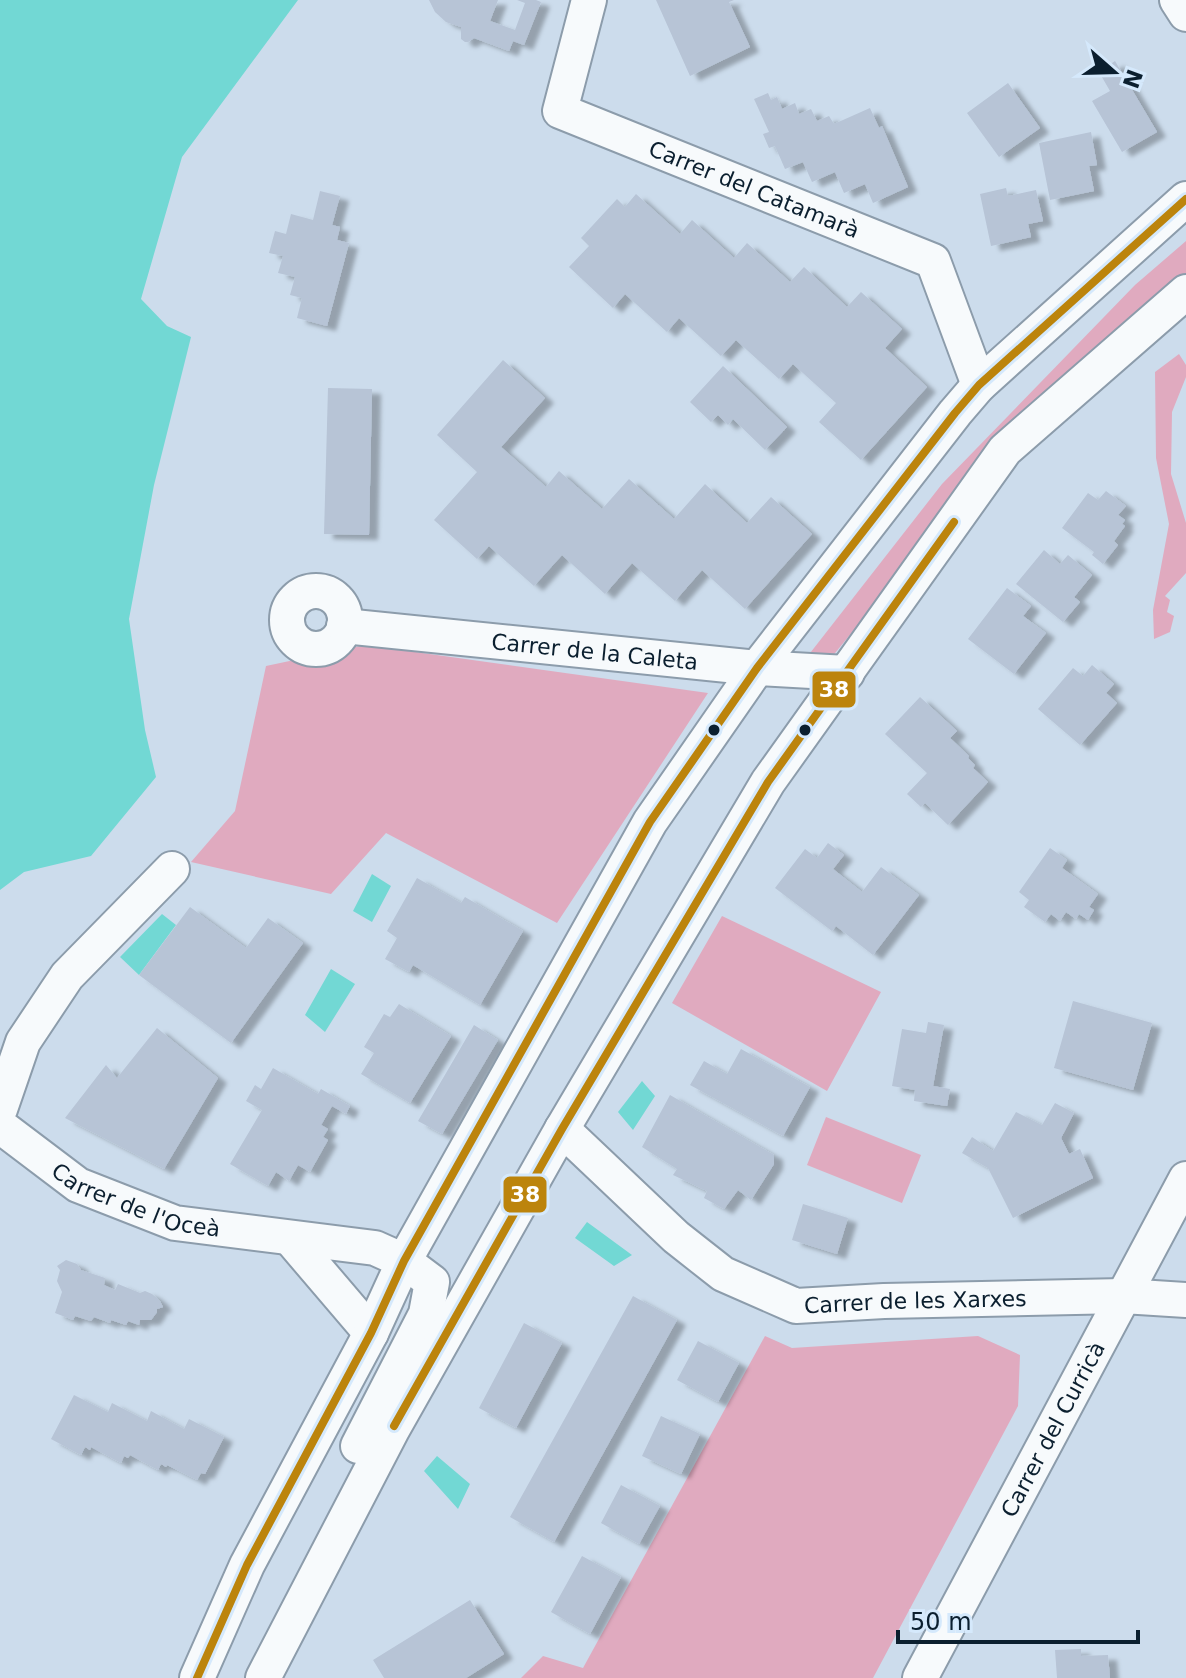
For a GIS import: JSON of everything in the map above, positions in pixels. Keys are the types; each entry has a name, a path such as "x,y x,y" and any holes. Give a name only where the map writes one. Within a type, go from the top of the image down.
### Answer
{"street":[{"name":"Carrer del Catamarà","path":"589,0 560,111 933,261 979,385"},
{"path":"1177,0 1186,14"},
{"path":"197,1678 247,1565 371,1333 404,1261 650,822 757,668 979,385 1186,199"},
{"path":"263,1678 392,1430 562,1129 768,782 1005,450 1186,292"},
{"name":"Carrer de la Caleta","path":"344,626 757,668 847,673"},
{"path":"0,1109 23,1042 67,976 172,869"},
{"name":"Carrer de l'Oceà","path":"0,1126 78,1185 175,1223 375,1248 404,1261"},
{"name":"Carrer de les Xarxes","path":"562,1129 699,1256 723,1274 796,1306 1123,1296 1186,1300"},
{"name":"Carrer del Curricà","path":"920,1678 1186,1179"},
{"path":"290,1238 371,1333"},
{"path":"338,1535 335,1490 426,1314 432,1282 404,1261"}],"shaded area":[{"path":"0,0 298,0 182,157 141,299 167,326 191,337 154,485 129,619 145,730 156,777 91,856 24,872 0,890"},
{"path":"1186,241 1186,278 993,460 831,658 807,657 942,484 1135,285"},
{"path":"1179,354 1186,365 1186,377 1172,412 1171,474 1186,523 1186,573 1165,596 1170,600 1167,612 1174,616 1170,632 1154,639 1153,610 1169,524 1156,458 1155,372"},
{"path":"365,645 708,693 557,923 386,833 331,894 191,862 235,811 266,666"},
{"path":"372,874 391,886 372,922 353,911"},
{"path":"162,914 176,925 139,975 120,957"},
{"path":"722,916 881,992 827,1091 672,1003"},
{"path":"331,969 355,984 325,1032 305,1015"},
{"path":"642,1081 655,1096 633,1130 618,1112"},
{"path":"826,1117 921,1155 902,1203 807,1165"},
{"path":"587,1222 632,1255 614,1266 575,1238"},
{"path":"765,1336 792,1348 978,1336 1020,1355 1018,1406 873,1678 521,1678 543,1656 583,1668"},
{"path":"437,1456 470,1484 458,1509 424,1471"}],"building":[{"path":"429,0 498,0 490,21 515,30 525,3 517,0 541,2 524,45 513,41 509,51 474,38 465,42 461,39 461,27 446,22 435,12"},
{"path":"656,0 734,0 729,2 750,47 690,76"},
{"path":"1115,61 1157,132 1122,152 1092,101 1110,91 1099,72"},
{"path":"1008,83 1040,128 999,157 967,113"},
{"path":"768,93 771,100 777,97 782,109 795,103 799,114 811,109 817,121 829,116 834,124 870,108 879,128 882,126 908,187 873,203 865,184 844,193 835,172 812,182 803,162 785,169 775,146 769,148 763,134 769,132 754,99"},
{"path":"1091,132 1097,165 1089,166 1094,191 1050,200 1039,143"},
{"path":"1006,188 1008,196 1036,190 1043,221 1028,224 1031,237 991,246 980,194"},
{"path":"320,191 340,196 332,225 340,227 337,240 349,243 327,326 297,318 302,298 290,295 295,277 278,273 283,256 269,253 275,231 286,234 291,214 313,220"},
{"path":"636,194 680,234 692,220 734,258 747,243 790,282 804,267 847,307 861,292 902,329 885,348 927,387 861,460 819,422 836,403 793,364 779,379 736,340 721,356 679,318 667,332 625,294 613,308 569,267 589,246 581,238 617,199 625,207"},
{"path":"503,360 545,398 501,447 546,487 559,471 602,509 629,479 674,519 705,484 747,523 771,497 812,534 745,609 702,570 675,601 632,563 605,594 562,555 534,586 489,546 477,559 434,520 477,472 437,435"},
{"path":"723,366 787,427 765,450 733,419 728,425 718,415 711,422 690,402"},
{"path":"328,388 372,389 369,535 324,534"},
{"path":"1106,491 1126,506 1118,515 1125,520 1122,524 1125,526 1114,541 1118,545 1103,564 1092,555 1094,552 1062,528 1088,493 1098,500"},
{"path":"1044,550 1060,564 1068,555 1092,575 1074,597 1080,602 1063,622 1016,584"},
{"path":"1007,588 1031,606 1023,616 1046,633 1014,674 968,639"},
{"path":"1092,665 1114,684 1106,693 1117,703 1080,745 1038,709 1073,668 1083,676"},
{"path":"920,697 957,731 950,738 969,756 975,765 973,768 988,782 948,825 925,803 921,807 907,794 927,773 885,734"},
{"path":"828,843 844,855 833,869 862,892 881,867 919,895 873,955 836,926 832,931 775,888 805,849 817,858"},
{"path":"1050,848 1067,860 1062,868 1098,894 1089,907 1094,910 1088,920 1079,914 1076,919 1066,912 1060,921 1051,914 1045,922 1024,907 1029,900 1019,892"},
{"path":"417,878 461,903 465,897 523,931 480,1005 413,965 409,972 385,959 397,938 387,931"},
{"path":"190,907 246,948 268,918 303,943 231,1043 139,975"},
{"path":"1073,1001 1152,1023 1133,1090 1054,1068"},
{"path":"399,1004 451,1036 410,1103 361,1074 374,1053 364,1047 384,1014 390,1017"},
{"path":"928,1022 944,1025 933,1086 950,1089 947,1106 914,1101 915,1090 892,1086 902,1029 926,1033"},
{"path":"474,1025 498,1040 442,1134 418,1121"},
{"path":"157,1028 218,1078 164,1169 65,1118 106,1065 117,1078"},
{"path":"741,1049 810,1087 783,1136 690,1085 704,1061 727,1074"},
{"path":"273,1068 318,1094 321,1089 350,1106 346,1114 332,1106 321,1125 328,1129 323,1137 328,1140 310,1172 298,1165 289,1181 276,1172 268,1186 230,1164 262,1110 246,1101 255,1085 261,1089"},
{"path":"670,1095 774,1155 774,1164 751,1200 738,1190 724,1209 704,1198 707,1191 673,1175 677,1169 642,1147"},
{"path":"1055,1103 1074,1113 1061,1138 1069,1154 1080,1149 1093,1178 1013,1218 988,1168 962,1153 972,1137 993,1151 1016,1112 1042,1125"},
{"path":"803,1204 848,1218 837,1254 792,1240"},
{"path":"66,1260 77,1264 81,1270 105,1278 104,1285 115,1290 118,1284 140,1293 145,1291 152,1294 163,1307 157,1309 151,1320 140,1320 139,1325 128,1321 126,1325 111,1320 110,1323 94,1317 91,1321 75,1316 73,1320 55,1313 62,1292 57,1281 60,1270 57,1266"},
{"path":"633,1296 677,1320 554,1542 510,1517"},
{"path":"524,1323 562,1343 516,1428 479,1408"},
{"path":"698,1341 739,1363 718,1402 677,1380"},
{"path":"74,1395 108,1412 112,1403 147,1421 151,1411 184,1429 189,1419 224,1437 205,1474 201,1473 197,1480 167,1465 161,1464 158,1470 130,1455 128,1458 124,1456 121,1463 91,1447 90,1450 85,1447 81,1455 51,1439"},
{"path":"661,1416 700,1434 681,1474 642,1456"},
{"path":"621,1485 660,1506 639,1544 601,1523"},
{"path":"582,1556 621,1577 590,1634 551,1612"},
{"path":"470,1600 504,1654 466,1678 384,1678 373,1660"},
{"path":"1081,1649 1081,1656 1108,1655 1110,1678 1057,1678 1055,1650"}],"transit line":[{"name":"38","path":"197,1678 247,1565 371,1333 404,1261 650,822 757,668 979,385 1186,199"},
{"name":"38","path":"394,1426 562,1129 768,782 954,522"}]}
